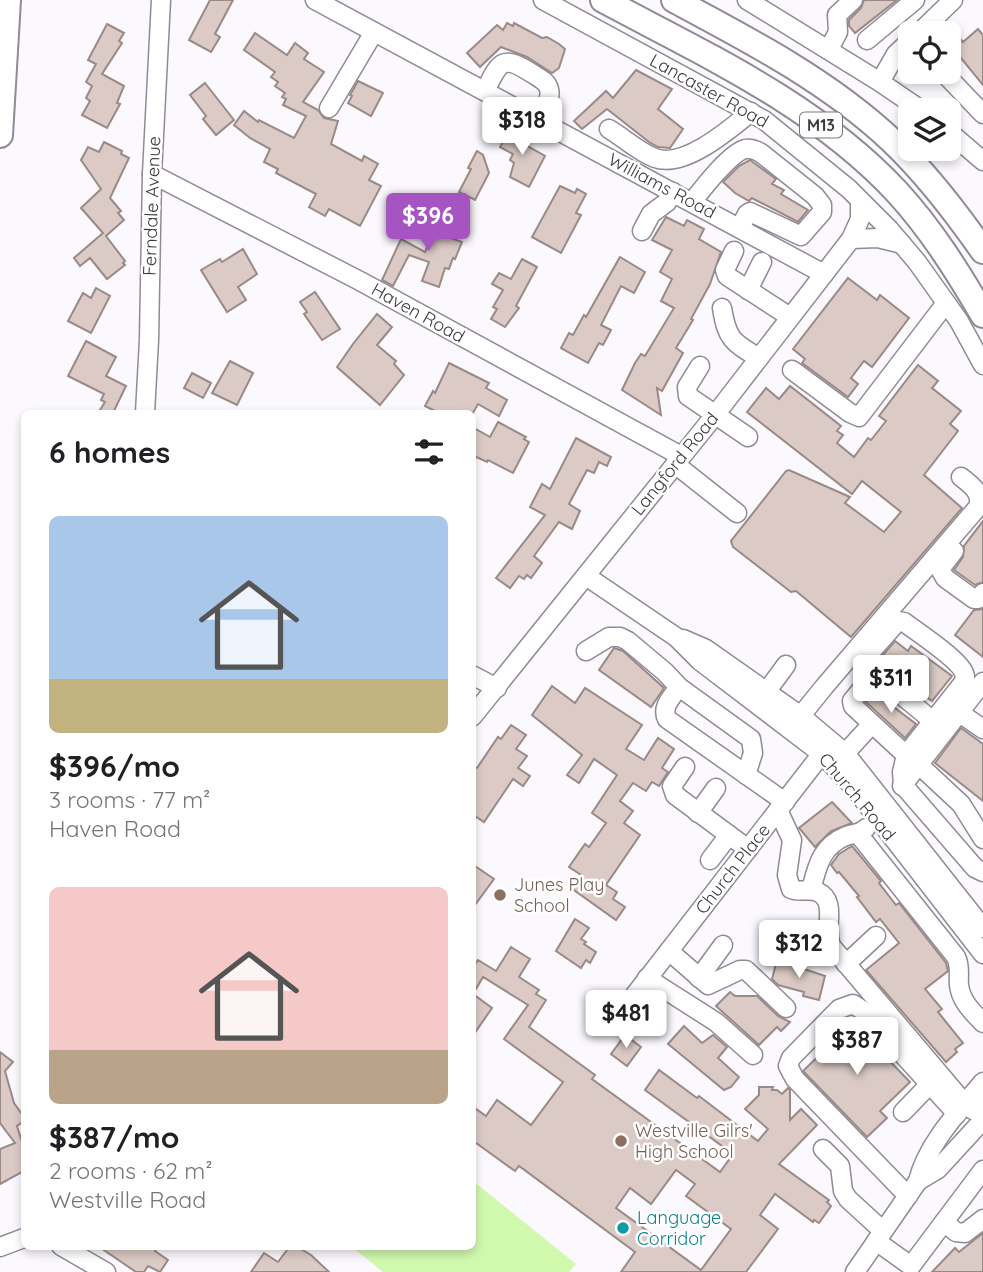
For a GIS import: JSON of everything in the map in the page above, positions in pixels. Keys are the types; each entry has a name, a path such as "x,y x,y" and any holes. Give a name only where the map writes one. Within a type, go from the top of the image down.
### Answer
{"highway":[{"path":"0,135 8,0"},
{"name":"M13","path":"603,0 741,73 815,120 851,149 897,191 927,227 983,315"},
{"name":"M13","path":"674,0 779,59 870,122 915,164 944,196 983,251"}],"street":[{"name":"Ferndale Avenue","path":"145,410 152,174 161,0"},
{"name":"Williams Road","path":"315,0 824,274"},
{"name":"Lancaster Road","path":"543,0 751,113 785,136 849,189 902,244 946,303 983,365"},
{"path":"747,0 903,98"},
{"path":"829,49 838,32 836,15 853,0"},
{"path":"867,40 915,0"},
{"path":"931,21 953,0"},
{"path":"888,22 898,29"},
{"path":"329,108 374,32"},
{"path":"880,82 898,52"},
{"path":"485,91 497,69 504,63 514,62 549,87 550,96 539,120"},
{"path":"954,84 983,114"},
{"path":"609,129 652,157 664,160 698,149 751,113"},
{"path":"961,142 983,161"},
{"path":"692,202 733,157 745,149 750,149 761,153 816,196 822,205 822,212 801,236 750,212 740,228"},
{"name":"Haven Road","path":"152,174 360,281 678,460 698,482 734,510"},
{"path":"642,230 650,214 667,202 673,192"},
{"name":"Langford Road","path":"476,712 715,415 851,239 860,219 860,202"},
{"path":"851,239 878,238 902,244"},
{"path":"734,251 725,274 790,317"},
{"path":"748,290 762,262"},
{"path":"792,370 850,414 859,417 946,303"},
{"path":"722,308 727,332 733,342 759,358"},
{"path":"700,366 686,392 688,396 748,437"},
{"path":"796,722 978,507 979,494 961,477"},
{"path":"983,516 940,569 943,575 974,599 978,599 983,593"},
{"name":"Church Road","path":"586,576 676,637 706,649 833,754 982,925"},
{"path":"912,760 953,708 965,678 956,661 901,621 894,624 865,659 866,666 933,721"},
{"path":"586,651 609,637 620,637 654,662 679,687 751,739 753,753 746,775"},
{"path":"762,698 786,665"},
{"path":"874,674 852,704 855,710 961,804 983,839"},
{"path":"476,677 497,688"},
{"path":"811,890 822,853 844,837 859,835 882,812 903,785 912,760 933,721 983,682"},
{"path":"679,687 666,707 667,719 746,775 782,806 792,840 788,885 795,891 811,890 821,894 827,901 827,939 961,1109"},
{"path":"953,708 980,722"},
{"name":"Church Place","path":"634,996 782,806 833,754 871,725"},
{"path":"685,767 672,789 677,798 748,849"},
{"path":"903,785 975,868 983,872"},
{"path":"698,813 716,788"},
{"name":"Church Road","path":"882,812 983,954"},
{"path":"710,860 729,835"},
{"path":"859,835 956,957 962,996 966,1005 983,1023"},
{"path":"964,902 983,901"},
{"path":"846,964 876,936"},
{"path":"699,978 723,945"},
{"path":"668,951 708,985 740,970 746,970 786,1009"},
{"path":"648,978 716,1022 753,1055"},
{"path":"913,1188 796,1079 790,1071 789,1061 839,1009 853,1004 862,1010 930,1084 961,1109 973,1110 983,1102"},
{"path":"855,1272 913,1188 923,1163 983,1082"},
{"path":"903,1112 930,1084"},
{"path":"913,1188 939,1169 983,1120"},
{"path":"823,1149 839,1166 848,1199 909,1269 983,1170"},
{"path":"944,1222 956,1232 965,1233 983,1219"},
{"path":"0,1247 21,1239"},
{"path":"68,1250 106,1272"}],"green space":[{"path":"476,1183 576,1264 569,1272 383,1272 356,1250 476,1250"}],"building":[{"path":"210,0 233,0 215,34 220,37 211,52 189,40"},
{"path":"864,0 897,0 855,33 849,26 849,20 861,8"},
{"path":"507,23 513,26 514,23 542,38 547,37 565,49 559,68 552,73 527,57 501,47 480,67 467,53 497,25 503,30"},
{"path":"107,24 124,33 119,41 122,43 102,74 124,86 117,103 120,104 107,128 82,115 90,101 86,98 92,86 86,82 96,64 88,60"},
{"path":"978,29 983,35 983,85 961,58 961,40 963,42"},
{"path":"255,33 287,55 295,43 308,53 304,59 324,72 303,102 318,110 324,118 338,121 331,144 362,161 364,156 378,164 369,180 381,186 360,226 329,209 325,216 309,207 316,194 276,173 278,169 264,162 270,149 234,125 244,111 258,122 259,120 294,138 306,116 283,105 286,99 282,97 285,93 275,86 278,82 271,77 275,72 244,50"},
{"path":"636,70 672,89 658,109 683,129 670,148 658,147 649,142 607,109 582,129 574,121 606,91 613,98"},
{"path":"358,81 383,93 371,116 348,103"},
{"path":"205,83 234,120 216,135 203,119 206,116 190,95"},
{"path":"514,124 526,130 520,141 545,156 529,187 510,177 514,163 510,160 513,154 500,147"},
{"path":"104,142 122,151 121,154 129,158 110,198 121,211 118,213 124,220 106,236 125,261 125,265 107,279 90,258 80,266 74,258 103,233 81,208 101,189 81,160 88,147 99,152"},
{"path":"477,151 483,155 489,173 475,200 459,192"},
{"path":"750,160 776,179 772,184 784,190 781,194 808,210 798,222 752,198 749,201 723,182 739,166"},
{"path":"560,186 575,193 577,189 586,194 576,213 581,215 561,253 532,237"},
{"path":"445,206 456,213 443,235 462,242 449,269 445,268 439,287 422,281 429,262 409,255 393,286 382,280 401,239 425,252"},
{"path":"666,217 684,226 687,220 704,229 699,239 721,252 710,284 676,348 683,353 662,391 657,388 661,415 622,390 635,363 641,354 645,356 674,308 661,301 672,279 660,272 672,250 652,240"},
{"path":"243,249 257,274 238,287 246,300 227,312 201,270 220,259 222,262"},
{"path":"620,257 645,272 634,293 621,286 601,325 611,330 603,345 599,343 588,363 561,348 569,333 573,335 584,315 586,317"},
{"path":"522,259 537,267 516,306 519,308 505,327 491,319 497,309 493,307 503,290 492,284 499,273 511,279"},
{"path":"848,278 877,300 880,295 909,318 872,367 864,361 851,378 858,384 848,397 802,363 805,359 793,349"},
{"path":"96,288 110,296 91,333 68,321 83,293 91,298"},
{"path":"315,292 340,329 322,340 304,314 307,312 300,302"},
{"path":"377,314 392,327 377,345 396,361 394,364 404,375 380,405 337,367"},
{"path":"86,341 116,357 106,376 126,386 114,410 100,410 105,402 101,400 104,394 68,376"},
{"path":"230,361 253,373 237,405 212,393"},
{"path":"449,363 489,383 486,388 507,400 499,416 478,404 475,410 433,410 425,406 433,391 435,393"},
{"path":"918,365 938,381 932,388 961,411 950,424 958,431 924,475 962,508 851,637 796,591 791,592 733,547 731,541 789,470 850,497 845,503 884,532 901,512 862,481 852,494 747,412 766,388 779,399 790,386 841,426 837,431 843,435 837,443 854,457 868,438 871,440 886,421 879,416"},
{"path":"192,373 211,383 203,398 184,388"},
{"path":"498,422 526,437 524,439 529,442 513,473 476,457 476,429 490,437"},
{"path":"576,438 611,457 607,466 599,462 594,473 587,470 569,504 580,511 572,529 559,522 534,556 542,563 531,578 527,575 524,579 519,576 510,588 496,578 545,515 530,507 542,484 550,489"},
{"path":"983,521 983,582 975,585 954,570 963,557 964,546"},
{"path":"983,609 983,657 955,635 974,610"},
{"path":"895,641 908,651 911,646 952,676 932,701 892,670 895,666 882,656"},
{"path":"614,648 623,651 664,688 651,707 599,670"},
{"path":"552,686 575,703 585,688 642,725 626,749 644,760 658,738 674,749 662,768 668,772 659,786 652,782 646,791 633,783 620,801 633,811 624,823 640,835 606,885 617,892 613,899 625,907 616,920 571,888 581,875 569,867 585,844 589,847 606,823 592,813 617,775 594,759 579,783 567,775 582,755 532,715"},
{"path":"874,692 916,724 905,738 866,702"},
{"path":"511,725 526,735 516,749 527,756 518,768 530,776 523,786 513,779 484,822 476,817 476,767 498,737 501,739"},
{"path":"961,728 983,744 983,801 935,763"},
{"path":"832,802 852,823 831,831 815,847 799,828"},
{"path":"852,846 881,881 879,883 896,905 899,903 946,963 948,971 925,989 942,1009 938,1012 963,1043 946,1062 866,970 899,943 880,919 876,922 857,897 859,896 831,865 839,854"},
{"path":"476,867 494,879 476,904"},
{"path":"575,919 589,928 581,939 596,952 590,963 586,960 581,968 556,951"},
{"path":"511,947 530,959 519,977 539,990 536,994 546,1000 529,1027 595,1075 592,1079 720,1172 733,1154 645,1090 659,1070 697,1098 699,1096 758,1141 768,1129 745,1109 759,1095 759,1087 773,1087 772,1090 782,1094 788,1088 790,1120 801,1109 817,1125 779,1164 829,1200 827,1202 831,1206 819,1223 814,1220 813,1222 775,1194 760,1215 778,1229 746,1272 621,1272 635,1252 519,1166 515,1171 476,1143 476,1109 486,1116 497,1100 531,1125 563,1082 504,1039 528,1005 483,977 476,989 478,960 496,971","holes":["676,1170 695,1184 686,1196 731,1229 701,1270 616,1208 630,1188 651,1204"]},
{"path":"777,960 825,976 819,1000 803,996 804,992 778,985 772,979"},
{"path":"730,992 735,996 757,996 778,1016 790,1022 781,1031 777,1027 759,1045 716,1006"},
{"path":"476,996 492,1008 476,1031"},
{"path":"848,1018 910,1082 880,1111 887,1118 867,1137 803,1071 833,1042 828,1037"},
{"path":"684,1026 702,1043 713,1035 727,1047 718,1058 739,1077 731,1087 724,1090 668,1044"},
{"path":"625,1035 641,1047 627,1066 611,1054"},
{"path":"0,1052 13,1062 5,1071 14,1103 21,1113 21,1123 17,1126 21,1139 21,1173 0,1184 0,1149 15,1143 0,1123"},
{"path":"983,1233 983,1272 932,1272 955,1248 959,1252"},
{"path":"104,1250 156,1250 168,1260 160,1272 148,1266 144,1272 136,1272"},
{"path":"287,1250 303,1250 329,1272 251,1272 264,1253 278,1262"}],"place":[{"name":"Junes Play School","path":"500,895"},
{"name":"Westville Gilrs' High School","path":"621,1141"},
{"name":"Language Corridor","path":"623,1228"}]}
